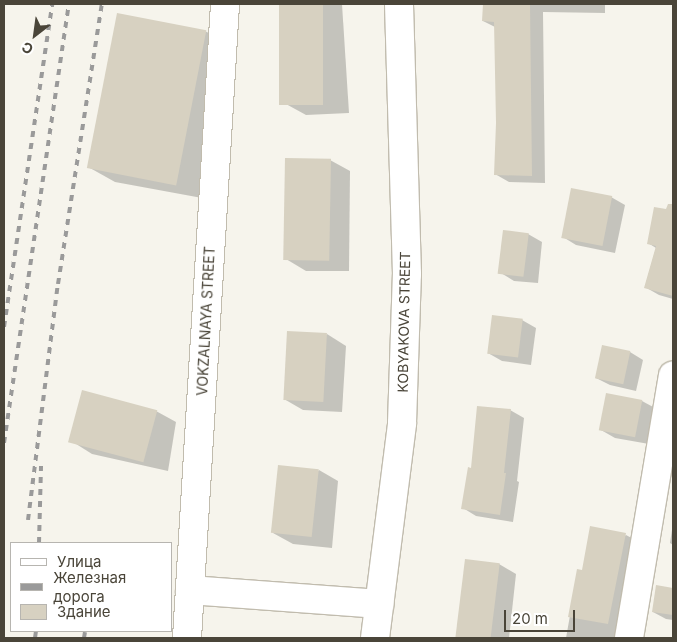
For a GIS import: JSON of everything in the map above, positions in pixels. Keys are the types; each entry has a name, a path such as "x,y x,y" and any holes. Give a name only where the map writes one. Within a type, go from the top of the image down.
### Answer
{"street":[{"name":"VOKZALNAYA STREET","path":"187,638 225,4"},
{"name":"KOBYAKOVA STREET","path":"375,638 402,423 407,274 399,4"},
{"path":"629,638 673,376"},
{"path":"190,590 379,604"}],"building":[{"path":"279,4 323,4 323,105 279,105"},
{"path":"483,4 530,4 532,176 494,175 496,123 494,22 482,21"},
{"path":"117,13 206,30 176,185 87,168"},
{"path":"285,158 331,159 329,261 283,260"},
{"path":"571,188 612,196 602,246 561,238"},
{"path":"668,204 673,204 673,296 644,288 656,246 647,244 654,207 666,209"},
{"path":"503,230 529,233 523,277 498,274"},
{"path":"492,315 523,319 518,357 487,354"},
{"path":"287,331 327,333 323,402 283,400"},
{"path":"602,345 630,351 623,384 595,378"},
{"path":"82,390 157,410 143,462 68,442"},
{"path":"606,393 642,400 635,437 599,430"},
{"path":"477,406 511,409 504,473 506,473 500,515 461,509 468,467 471,468"},
{"path":"278,465 319,469 312,537 271,533"},
{"path":"590,526 626,533 608,624 568,617 577,569 582,570"},
{"path":"465,559 500,563 491,638 455,638"},
{"path":"656,585 673,588 673,615 652,612"}],"railway":[{"path":"4,327 52,4"},
{"path":"4,443 69,4"},
{"path":"28,520 58,284 102,4"},
{"path":"39,542 41,466"},
{"path":"35,638 36,632"},
{"path":"84,638 85,632"}]}
